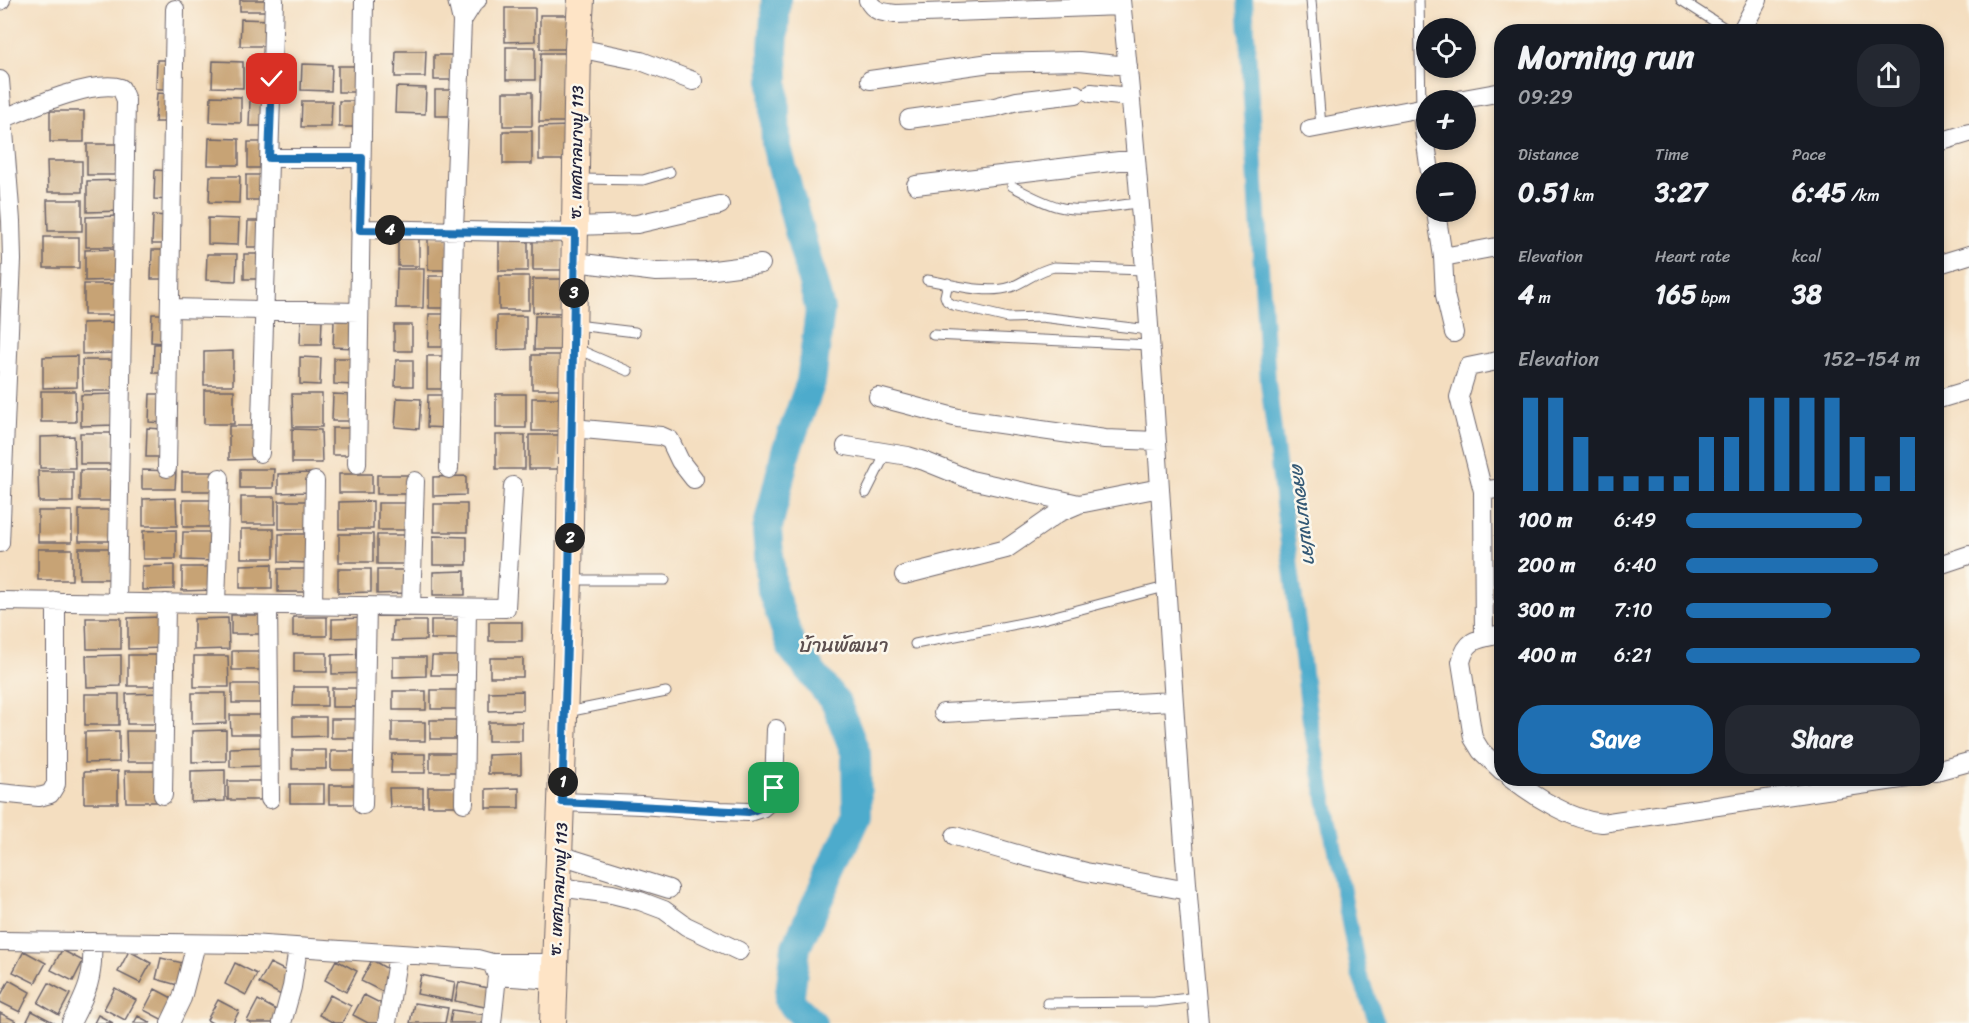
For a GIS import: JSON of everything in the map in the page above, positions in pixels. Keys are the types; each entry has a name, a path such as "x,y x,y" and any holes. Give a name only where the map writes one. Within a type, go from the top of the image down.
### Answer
{"street":[{"path":"260,453 274,0"},
{"path":"357,464 364,0"},
{"path":"449,469 454,230 462,21 457,0"},
{"path":"462,21 477,0"},
{"name":"ซ. เทศบาลบางปู 113","path":"553,1023 569,580 578,48 581,0"},
{"path":"868,0 872,8 895,14 1121,3 1145,270 1173,701 1199,1023"},
{"path":"1745,24 1758,0"},
{"path":"167,468 176,9"},
{"path":"578,48 640,61 693,81"},
{"path":"870,80 990,63 1079,61 1128,66"},
{"path":"0,80 12,260 0,543"},
{"path":"2,119 84,89 110,85 121,88 126,100 117,602"},
{"path":"1476,97 1494,93"},
{"path":"909,119 995,106 1017,100 1084,94 1130,97"},
{"path":"1316,128 1416,109"},
{"path":"1944,141 1969,133"},
{"path":"269,158 362,158"},
{"path":"916,185 1136,159"},
{"path":"360,230 575,230 638,224 720,205"},
{"path":"1438,222 1443,256 1445,295 1454,333"},
{"path":"1443,256 1494,247"},
{"path":"1944,263 1969,255"},
{"path":"575,262 656,272 706,272 761,264"},
{"path":"170,308 359,312"},
{"path":"1494,362 1468,367 1459,396 1483,491 1493,636 1472,641 1464,649 1461,662 1473,738 1481,751 1494,763"},
{"path":"1944,398 1969,390"},
{"path":"878,397 958,418 1105,439 1157,441"},
{"path":"572,428 651,435 670,440 680,461 694,479"},
{"path":"846,446 924,461 971,480 1079,504"},
{"path":"216,604 220,478"},
{"path":"313,605 315,481"},
{"path":"411,607 415,481"},
{"path":"0,601 506,608 513,486"},
{"path":"904,575 1006,549 1058,513 1079,504 1160,488"},
{"path":"1483,491 1494,489"},
{"path":"1944,563 1969,555"},
{"path":"0,793 39,797 50,794 56,784 56,601"},
{"path":"163,795 166,603"},
{"path":"268,604 270,799"},
{"path":"363,805 368,606"},
{"path":"464,803 467,608"},
{"path":"943,713 1173,701"},
{"path":"562,802 641,805 720,812 749,812 762,808 769,801 774,788 776,729"},
{"path":"1944,769 1969,762"},
{"path":"1524,786 1565,812 1586,822 1602,823 1854,786"},
{"path":"956,836 1086,872 1188,891"},
{"path":"560,855 669,889"},
{"path":"558,887 612,894 640,901 664,910 686,926 739,951"},
{"path":"0,941 298,948 477,959 495,970 554,972"},
{"path":"71,1023 88,989 93,962 92,942"},
{"path":"170,1023 182,998 196,944"},
{"path":"282,1023 292,987 298,948"},
{"path":"387,1023 398,954"},
{"path":"492,1023 495,970"}],"lane":[{"path":"1311,0 1316,128"},
{"path":"1419,0 1423,90"},
{"path":"1681,0 1718,24"},
{"path":"576,179 643,180 670,172"},
{"path":"1012,186 1038,199 1066,208 1139,203"},
{"path":"927,280 996,290 1011,287 1040,270 1053,267 1145,270"},
{"path":"948,283 945,296 947,301 954,305 1008,318 1041,317 1150,337"},
{"path":"574,336 635,332"},
{"path":"933,335 1150,337"},
{"path":"574,336 628,371"},
{"path":"866,493 886,453"},
{"path":"569,580 665,580"},
{"path":"915,644 1047,618 1165,587"},
{"path":"565,713 666,692"},
{"path":"1047,1003 1155,1002 1197,997"}],"building":[{"path":"240,0 271,0 270,11 240,11"},
{"path":"505,8 535,8 535,41 505,42"},
{"path":"540,15 570,15 570,49 540,49"},
{"path":"241,19 271,20 271,46 240,46"},
{"path":"506,47 535,47 535,80 506,80"},
{"path":"396,51 426,51 425,77 395,77"},
{"path":"541,53 570,53 568,122 539,122"},
{"path":"434,55 452,55 451,80 434,80"},
{"path":"157,60 173,60 172,89 156,89"},
{"path":"213,61 243,62 243,88 212,87"},
{"path":"302,64 332,65 331,91 301,90"},
{"path":"249,65 266,65 266,91 248,91"},
{"path":"338,66 356,66 355,92 338,92"},
{"path":"396,87 426,88 425,114 395,113"},
{"path":"435,90 453,90 453,116 435,116"},
{"path":"503,92 532,92 532,126 503,126"},
{"path":"157,93 172,94 171,122 155,122"},
{"path":"211,96 241,97 241,123 210,122"},
{"path":"250,100 267,100 267,126 249,126"},
{"path":"302,101 332,101 331,127 301,127"},
{"path":"339,101 357,101 357,127 339,127"},
{"path":"50,111 84,111 84,142 50,142"},
{"path":"568,126 568,160 539,160 539,127"},
{"path":"503,131 532,131 532,164 503,164"},
{"path":"209,138 239,139 239,165 208,165"},
{"path":"248,142 265,142 265,168 248,168"},
{"path":"87,144 122,144 122,175 87,175"},
{"path":"47,161 82,161 82,192 48,192"},
{"path":"155,170 170,171 169,200 154,199"},
{"path":"246,175 264,175 264,200 246,200"},
{"path":"210,176 240,176 239,203 209,202"},
{"path":"121,180 122,211 87,212 87,181"},
{"path":"47,200 82,200 82,231 48,231"},
{"path":"153,215 168,216 167,244 152,244"},
{"path":"120,216 120,247 86,247 86,217"},
{"path":"208,218 239,219 238,245 208,244"},
{"path":"248,221 265,221 265,247 247,247"},
{"path":"398,234 419,234 419,266 398,266"},
{"path":"533,236 563,236 562,270 533,270"},
{"path":"44,237 79,237 79,268 44,268"},
{"path":"428,237 449,237 449,270 428,270"},
{"path":"499,238 528,238 528,271 499,271"},
{"path":"119,249 120,280 85,281 85,250"},
{"path":"152,250 168,250 166,279 151,279"},
{"path":"207,254 237,254 236,281 206,280"},
{"path":"244,254 262,254 261,279 244,279"},
{"path":"397,269 424,269 423,308 396,308"},
{"path":"429,276 450,276 450,308 429,308"},
{"path":"499,276 529,276 529,310 499,310"},
{"path":"533,279 563,279 563,313 533,312"},
{"path":"84,284 118,284 118,315 84,315"},
{"path":"152,314 167,314 166,343 151,342"},
{"path":"429,314 448,314 448,347 428,347"},
{"path":"497,316 526,316 526,349 497,350"},
{"path":"535,316 564,316 564,350 534,350"},
{"path":"301,318 322,319 321,345 300,345"},
{"path":"334,321 355,321 354,348 333,347"},
{"path":"116,322 117,353 82,354 82,323"},
{"path":"394,325 412,325 412,351 394,351"},
{"path":"154,344 169,344 168,373 153,373"},
{"path":"233,351 233,385 204,385 204,352"},
{"path":"532,355 561,355 561,389 532,389"},
{"path":"77,356 77,387 43,388 43,357"},
{"path":"427,356 448,356 448,389 427,389"},
{"path":"300,357 321,358 320,385 300,384"},
{"path":"334,358 355,358 354,385 334,384"},
{"path":"82,360 117,360 117,391 83,391"},
{"path":"396,360 413,360 413,386 395,386"},
{"path":"204,390 234,390 234,424 204,424"},
{"path":"41,391 75,391 76,422 41,422"},
{"path":"115,394 115,425 81,426 81,395"},
{"path":"150,394 165,394 164,423 149,422"},
{"path":"292,394 322,394 322,427 293,427"},
{"path":"333,394 354,395 353,421 332,421"},
{"path":"496,394 526,394 526,428 496,428"},
{"path":"428,395 447,395 446,428 427,427"},
{"path":"397,398 421,399 419,429 395,427"},
{"path":"532,398 562,398 562,431 532,431"},
{"path":"229,426 259,426 258,459 229,460"},
{"path":"147,428 162,429 161,457 146,457"},
{"path":"332,428 354,428 352,455 332,455"},
{"path":"292,429 321,430 322,463 292,463"},
{"path":"80,433 114,433 114,464 80,464"},
{"path":"496,435 525,435 525,469 496,469"},
{"path":"529,435 559,435 559,469 529,469"},
{"path":"74,436 75,468 40,468 40,437"},
{"path":"240,469 274,469 273,488 240,488"},
{"path":"80,470 114,470 115,501 80,501"},
{"path":"142,470 176,471 175,489 142,489"},
{"path":"38,471 73,471 73,502 39,502"},
{"path":"182,472 215,472 216,491 182,491"},
{"path":"312,473 311,492 278,493 278,474"},
{"path":"339,474 372,474 372,493 339,493"},
{"path":"377,475 410,475 410,494 377,494"},
{"path":"466,476 466,495 433,496 433,477"},
{"path":"241,497 275,497 275,524 241,524"},
{"path":"176,498 177,526 143,526 143,499"},
{"path":"183,500 216,500 216,527 183,527"},
{"path":"279,501 313,501 312,529 279,529"},
{"path":"373,501 373,529 339,529 339,502"},
{"path":"378,503 411,503 411,530 378,530"},
{"path":"434,504 467,504 467,532 434,532"},
{"path":"79,510 113,510 113,541 79,541"},
{"path":"38,511 72,511 72,542 38,542"},
{"path":"241,529 274,529 274,558 241,558"},
{"path":"176,530 176,559 143,559 143,531"},
{"path":"183,532 216,532 216,561 182,560"},
{"path":"279,534 312,534 312,563 279,562"},
{"path":"339,534 373,534 373,562 339,562"},
{"path":"377,535 411,535 411,564 377,564"},
{"path":"433,536 467,537 467,565 433,565"},
{"path":"79,548 113,548 113,579 79,579"},
{"path":"38,549 72,549 72,580 38,580"},
{"path":"272,564 272,588 240,588 240,565"},
{"path":"174,565 174,589 142,590 142,566"},
{"path":"182,567 214,567 214,590 182,591"},
{"path":"278,569 310,569 310,592 278,592"},
{"path":"338,569 371,569 371,592 338,593"},
{"path":"377,570 409,570 409,593 377,594"},
{"path":"465,571 465,595 433,595 433,572"},
{"path":"231,615 265,615 265,634 231,634"},
{"path":"163,617 163,648 128,649 128,618"},
{"path":"293,617 327,617 327,636 293,636"},
{"path":"86,618 121,618 121,649 87,649"},
{"path":"228,618 229,649 194,650 194,619"},
{"path":"365,618 365,637 332,638 332,619"},
{"path":"431,620 464,620 464,639 431,639"},
{"path":"393,621 426,621 426,640 392,641"},
{"path":"489,622 522,622 522,641 489,641"},
{"path":"232,651 265,651 265,670 232,670"},
{"path":"294,653 327,653 327,672 294,672"},
{"path":"366,654 366,673 332,674 332,655"},
{"path":"121,655 121,686 87,687 86,656"},
{"path":"128,655 163,655 163,686 128,686"},
{"path":"194,656 228,656 229,687 194,687"},
{"path":"432,656 465,656 465,675 431,675"},
{"path":"393,657 426,657 426,676 393,677"},
{"path":"490,658 523,658 523,677 490,677"},
{"path":"232,684 265,684 265,703 232,703"},
{"path":"294,687 327,687 327,706 293,706"},
{"path":"332,688 365,688 365,707 332,707"},
{"path":"431,690 464,690 464,709 431,709"},
{"path":"393,691 426,691 426,710 393,710"},
{"path":"523,691 523,710 489,711 489,692"},
{"path":"161,693 161,724 127,724 126,694"},
{"path":"192,693 226,693 226,723 192,724"},
{"path":"85,694 119,694 119,725 85,725"},
{"path":"230,715 264,715 264,734 231,734"},
{"path":"293,717 326,717 326,736 293,737"},
{"path":"331,719 364,719 364,738 331,738"},
{"path":"430,720 463,720 463,739 430,739"},
{"path":"392,722 425,722 425,741 392,741"},
{"path":"488,722 522,722 522,741 488,741"},
{"path":"226,730 226,761 192,762 192,731"},
{"path":"119,731 119,762 85,763 85,732"},
{"path":"126,731 161,731 161,762 127,762"},
{"path":"264,747 264,766 230,767 230,748"},
{"path":"292,750 326,750 326,769 292,769"},
{"path":"331,751 364,751 364,770 331,770"},
{"path":"430,753 463,753 463,772 430,772"},
{"path":"392,754 425,754 425,773 391,773"},
{"path":"521,754 521,774 488,774 488,755"},
{"path":"225,770 225,801 191,802 191,771"},
{"path":"118,771 118,803 84,803 84,772"},
{"path":"125,771 160,771 160,802 126,802"},
{"path":"228,781 262,781 262,800 228,800"},
{"path":"290,784 324,784 324,803 290,803"},
{"path":"329,785 362,785 362,804 329,804"},
{"path":"428,787 461,787 461,806 428,806"},
{"path":"389,788 423,788 423,807 390,807"},
{"path":"519,788 519,808 486,808 486,789"},
{"path":"62,950 83,961 73,981 51,970"},
{"path":"24,951 46,963 35,983 13,972"},
{"path":"129,951 151,963 140,983 118,972"},
{"path":"161,958 187,964 181,986 156,979"},
{"path":"336,960 357,971 346,992 325,980"},
{"path":"372,960 393,972 383,992 361,981"},
{"path":"235,963 257,974 246,995 225,984"},
{"path":"270,963 292,974 281,995 259,983"},
{"path":"421,975 455,982 452,1001 417,994"},
{"path":"9,980 30,992 20,1012 0,1002 0,997"},
{"path":"459,982 493,989 490,1008 455,1001"},
{"path":"49,983 70,994 59,1015 38,1003"},
{"path":"115,988 136,1000 125,1020 104,1009"},
{"path":"155,989 176,1000 165,1021 144,1010"},
{"path":"330,995 351,1006 342,1023 334,1023 319,1015"},
{"path":"364,995 386,1006 377,1023 368,1023 353,1015"},
{"path":"218,1000 239,1011 233,1023 212,1023 207,1020"},
{"path":"258,1000 280,1012 274,1023 247,1021"},
{"path":"414,1003 448,1008 445,1023 410,1023"},
{"path":"452,1010 486,1015 485,1023 450,1023"},
{"path":"32,1011 55,1023 26,1023"},
{"path":"0,1013 16,1021 15,1023 0,1023"},
{"path":"98,1015 113,1023 94,1023"},
{"path":"138,1016 151,1023 134,1023"}],"waterway":[{"path":"776,0 773,50 776,144 820,310 811,382 786,451 767,531 772,590 792,648 836,703 856,754 857,816 796,947 789,1001 812,1023"},
{"name":"คลองบางปลา","path":"1245,0 1268,382 1310,721 1359,974 1377,1023"}],"district":[{"name":"บ้านพัฒนา","path":"844,645"}],"route":[{"path":"272,79 269,158 362,158 360,230 575,233 569,580 562,802 749,812 762,808 769,801 774,788"}]}
